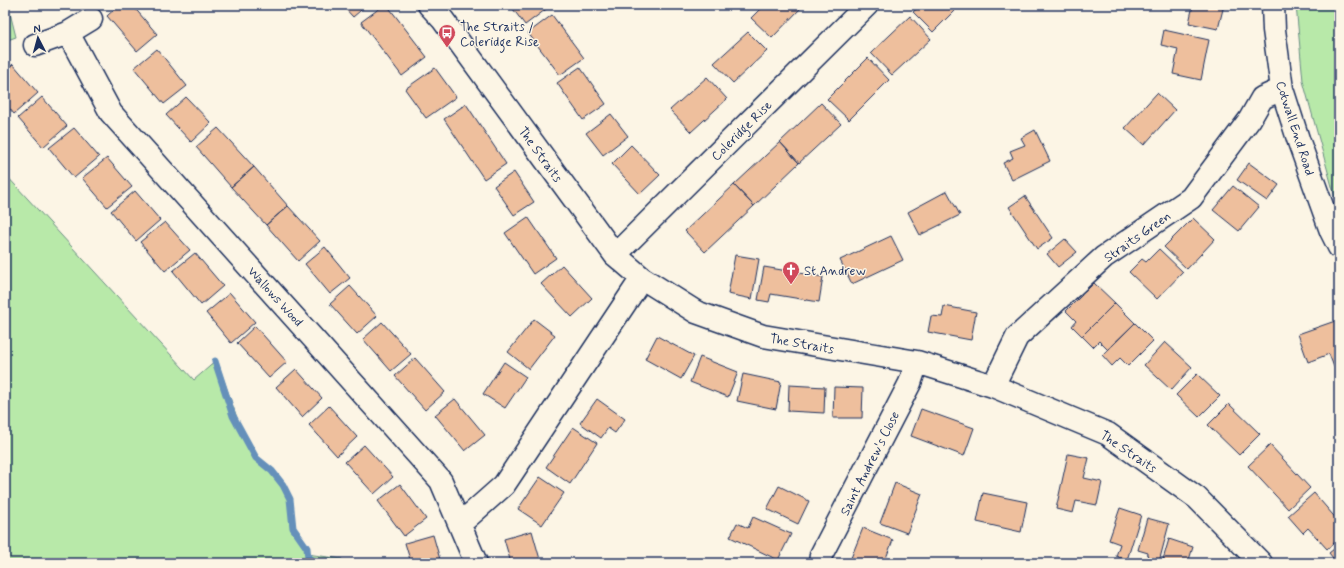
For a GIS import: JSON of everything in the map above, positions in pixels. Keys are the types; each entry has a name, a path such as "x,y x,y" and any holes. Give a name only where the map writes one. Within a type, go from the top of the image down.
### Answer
{"street":[{"name":"The Straits","path":"429,5 444,20 615,256 642,278 696,312 763,336 917,362 993,386 1108,434 1197,498 1261,563"},
{"name":"Cotwall End Road","path":"1273,5 1274,30 1282,89 1299,142 1331,231 1339,247"},
{"name":"Coleridge Rise","path":"615,256 858,8"},
{"path":"34,45 68,33 91,20"},
{"name":"Wallows Wood","path":"68,33 111,113 442,481 476,563"},
{"name":"Straits Green","path":"993,386 1017,337 1104,257 1191,198 1250,119 1262,98 1282,89"},
{"path":"460,524 504,485 642,278"},
{"name":"Saint Andrew's Close","path":"820,563 821,555 910,383 917,362"}],"green space":[{"path":"5,5 8,5 16,37 5,41"},
{"path":"1296,5 1339,5 1339,212 1303,81"},
{"path":"5,174 194,380 217,360 243,435 256,458 272,471 283,485 290,499 293,528 307,548 307,554 342,559 341,563 5,563"}],"building":[{"path":"119,5 132,5 157,34 137,51 107,16"},
{"path":"342,5 367,5 353,17"},
{"path":"384,5 387,5 427,57 402,76 361,22"},
{"path":"510,5 548,5 549,7 525,25"},
{"path":"764,5 798,5 801,8 772,38 751,18"},
{"path":"921,5 960,5 933,32 913,12"},
{"path":"1193,5 1224,5 1218,29 1189,23"},
{"path":"552,15 584,58 560,75 528,33"},
{"path":"910,16 931,39 892,75 871,53"},
{"path":"1164,30 1209,40 1201,80 1173,74 1178,49 1161,45"},
{"path":"748,32 767,51 733,83 714,63"},
{"path":"157,49 187,86 164,104 134,68"},
{"path":"868,58 889,80 849,120 827,99"},
{"path":"13,64 38,93 14,114 5,103 5,71"},
{"path":"580,67 606,104 583,120 557,83"},
{"path":"435,68 456,97 426,118 405,89"},
{"path":"707,77 727,99 691,132 670,110"},
{"path":"1157,93 1175,110 1144,145 1125,128"},
{"path":"42,97 67,126 43,147 18,118"},
{"path":"186,97 211,123 191,142 166,115"},
{"path":"821,103 841,124 799,163 780,142"},
{"path":"466,104 506,164 484,179 444,119"},
{"path":"611,114 628,136 603,155 586,133"},
{"path":"74,128 99,157 74,178 49,148"},
{"path":"218,128 254,167 231,187 196,147"},
{"path":"1035,130 1050,161 1012,180 1003,163 1013,158 1010,151 1025,145 1021,138"},
{"path":"780,142 799,163 754,206 734,185"},
{"path":"631,145 660,175 640,194 612,164"},
{"path":"107,158 132,187 107,207 82,178"},
{"path":"1249,163 1279,185 1267,201 1237,180"},
{"path":"254,167 288,206 266,225 231,187"},
{"path":"514,172 534,202 514,215 494,186"},
{"path":"734,185 754,206 705,252 685,231"},
{"path":"1233,186 1259,207 1239,231 1213,210"},
{"path":"135,191 160,220 136,241 111,211"},
{"path":"947,191 960,215 920,235 908,212"},
{"path":"1025,196 1053,238 1037,249 1009,207"},
{"path":"288,206 320,241 298,261 266,225"},
{"path":"528,217 556,258 533,274 505,233"},
{"path":"1193,218 1215,239 1187,269 1164,247"},
{"path":"165,222 190,250 165,271 140,242"},
{"path":"891,236 903,260 852,284 840,260"},
{"path":"1065,239 1077,252 1058,267 1047,254"},
{"path":"325,247 350,278 330,294 305,264"},
{"path":"1159,249 1183,272 1157,299 1129,272 1142,259 1146,262"},
{"path":"195,253 223,286 201,305 173,271"},
{"path":"735,255 759,259 752,299 728,294"},
{"path":"562,265 592,298 572,317 541,284"},
{"name":"St Andrew","path":"764,267 823,277 819,302 771,294 769,302 758,300"},
{"path":"1094,283 1115,303 1082,336 1072,326 1076,321 1066,311"},
{"path":"350,286 377,316 357,334 330,304"},
{"path":"230,293 255,322 231,343 206,313"},
{"path":"1115,303 1135,323 1108,350 1099,341 1093,347 1082,336"},
{"path":"944,306 976,312 971,340 928,332 931,316 942,317"},
{"path":"534,319 555,335 529,369 508,352"},
{"path":"1338,320 1339,365 1334,367 1329,354 1308,362 1298,334"},
{"path":"382,322 411,354 391,371 363,339"},
{"path":"1135,323 1153,341 1128,366 1120,358 1112,366 1102,355"},
{"path":"255,326 287,362 269,378 237,343"},
{"path":"657,336 694,356 681,379 645,359"},
{"path":"1165,342 1192,367 1171,390 1144,365"},
{"path":"700,357 738,372 728,397 690,382"},
{"path":"415,358 445,392 425,410 395,376"},
{"path":"504,362 526,377 505,408 483,394"},
{"path":"296,369 322,398 302,417 276,387"},
{"path":"743,374 781,382 776,409 737,401"},
{"path":"1197,374 1220,396 1199,417 1176,395"},
{"path":"789,385 825,387 824,413 788,411"},
{"path":"834,387 863,388 862,418 833,418"},
{"path":"455,399 485,435 465,451 435,415"},
{"path":"597,399 625,419 615,433 608,428 601,438 580,423"},
{"path":"1229,404 1260,434 1239,455 1208,425"},
{"path":"329,406 357,437 337,456 309,425"},
{"path":"921,409 974,428 964,456 911,436"},
{"path":"573,427 597,443 570,484 546,467"},
{"path":"364,445 393,477 374,494 345,462"},
{"path":"1270,445 1310,488 1288,509 1248,466"},
{"path":"1068,454 1089,458 1084,478 1102,482 1097,505 1076,501 1073,513 1056,509"},
{"path":"540,477 564,493 542,525 518,509"},
{"path":"895,483 922,494 907,533 880,523"},
{"path":"400,484 426,519 404,536 378,501"},
{"path":"779,486 809,501 798,524 767,509"},
{"path":"983,493 1027,502 1021,532 977,522"},
{"path":"1314,493 1339,522 1339,539 1327,549 1308,528 1303,533 1288,516"},
{"path":"1120,508 1141,515 1127,560 1116,556 1120,544 1109,540"},
{"path":"753,517 791,534 778,560 730,537 737,523 748,528"},
{"path":"1147,518 1169,524 1159,562 1156,563 1149,563 1147,559 1148,553 1138,550"},
{"path":"863,528 893,540 884,563 849,563"},
{"path":"532,531 541,563 511,563 504,539"},
{"path":"433,535 441,563 411,563 405,543"},
{"path":"1169,539 1193,547 1188,563 1162,563"},
{"path":"1339,545 1339,563 1337,563 1329,553"}],"waterway":[{"path":"215,361 233,416 256,458 272,471 283,485 290,499 293,528 307,548 308,558 317,563"}],"place":[{"name":"The Straits / Coleridge Rise","path":"447,48"},
{"name":"St Andrew","path":"791,285"}]}
